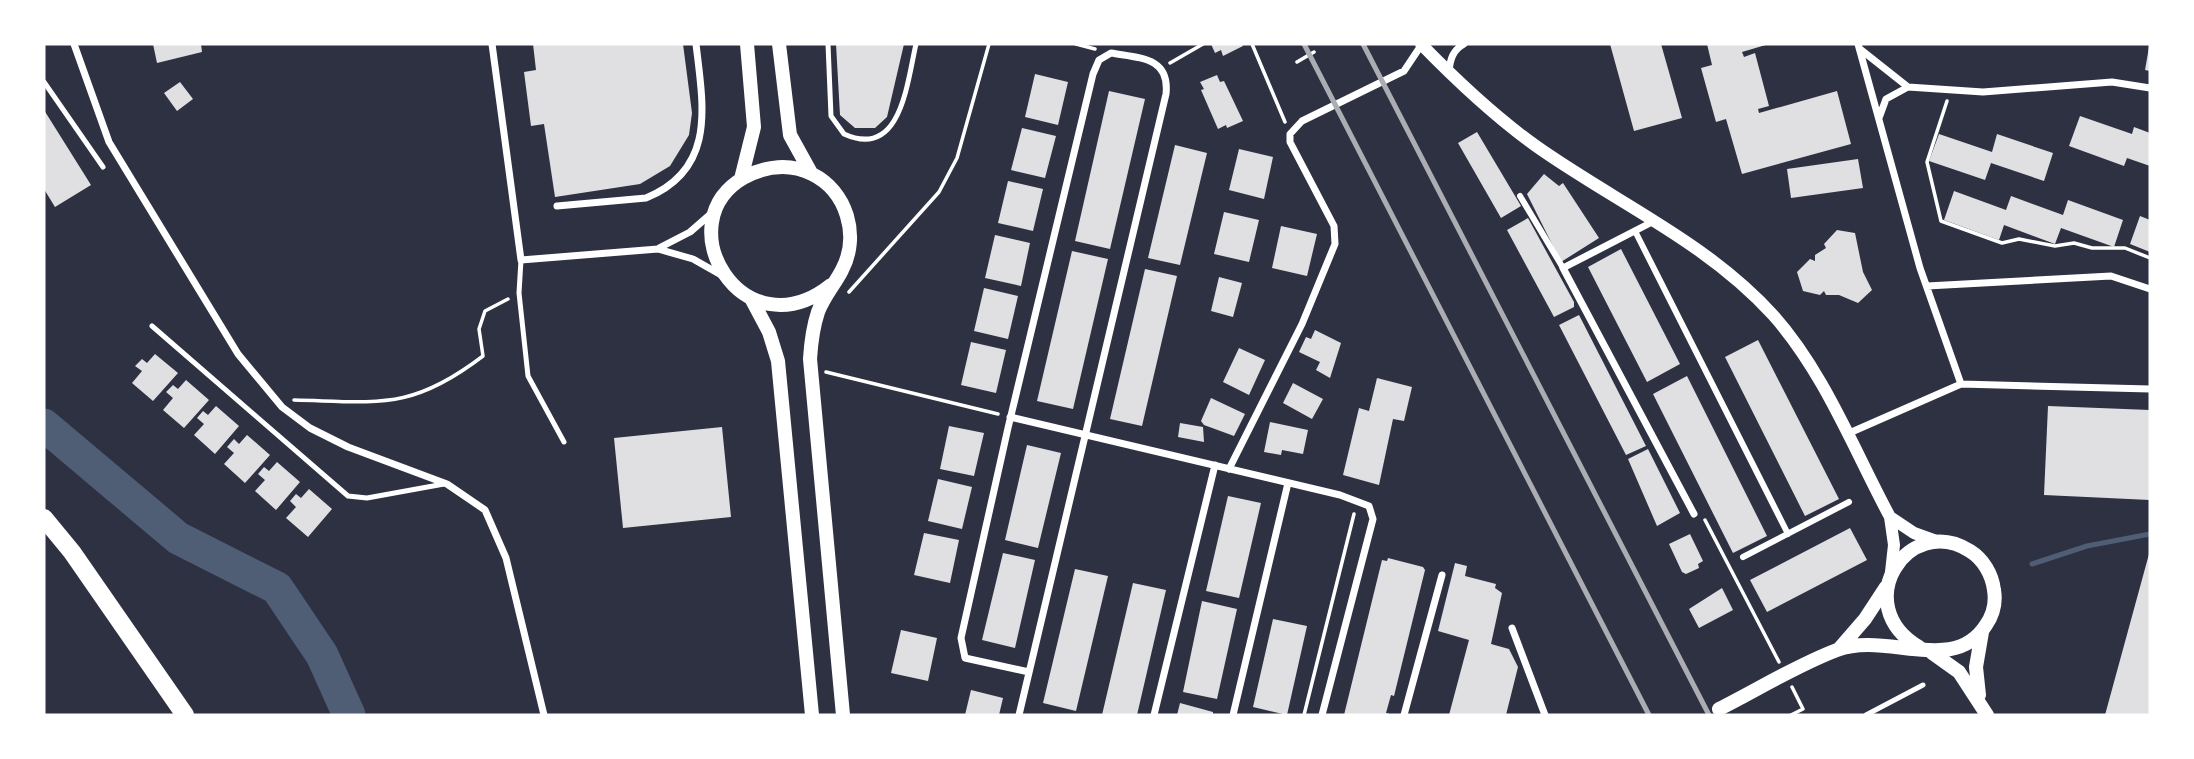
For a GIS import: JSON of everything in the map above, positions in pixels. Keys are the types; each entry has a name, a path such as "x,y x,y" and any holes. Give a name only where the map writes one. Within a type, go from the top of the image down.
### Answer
{"main road":[{"path":"747,44 754,127 741,179 719,206 712,242 724,276 752,300 769,332 778,361 812,715"},
{"path":"779,44 790,135 811,173"},
{"path":"741,179 775,167 793,167 811,173 834,190 844,207 850,226 849,249 842,270 831,285 815,321 810,359 843,715"},
{"path":"752,300 768,305 802,303 831,285"},
{"path":"44,518 80,563 185,715"},
{"path":"1839,649 1865,620 1889,579 1912,550 1941,542 1970,551 1990,574 1994,604 1982,632 1976,667 1984,709"},
{"path":"1889,579 1889,616 1896,629 1959,672 1984,709"},
{"path":"1718,709 1839,649 1880,645 1952,650 1974,640 1982,632"}],"street":[{"path":"74,44 109,142 238,354 276,400 310,428 348,447 447,484 485,510 506,558 544,715"},
{"path":"492,44 521,260 658,248 690,232 719,206"},
{"path":"557,206 646,198 658,193 683,171 698,150 705,117 696,44"},
{"path":"1228,468 1302,324 1335,244 1334,226 1290,142 1290,134 1302,121 1404,71 1421,44 1474,97 1536,146 1655,220 1724,270 1772,314 1810,366 1890,517 1894,545 1889,579"},
{"path":"1450,73 1450,62 1456,48 1464,44"},
{"path":"1859,46 1908,88"},
{"path":"1859,46 1927,286 1961,384"},
{"path":"1018,715 1029,672 1166,94 1168,79 1162,67 1145,59 1111,53 1099,60 1093,74 1010,417 961,638 965,658 1029,672"},
{"path":"1879,118 1886,99 1908,88 1948,92 2112,82 2150,88"},
{"path":"1520,196 1563,268 1694,514"},
{"path":"1563,268 1655,220"},
{"path":"1635,231 1788,534"},
{"path":"658,248 693,259 724,276"},
{"path":"1927,286 2111,276 2150,289"},
{"path":"1846,434 1961,384 2150,389"},
{"path":"1010,417 1228,468 1357,500 1369,506 1373,519 1322,715"},
{"path":"1154,715 1215,465"},
{"path":"1233,715 1288,483"},
{"path":"1743,557 1849,502"},
{"path":"1890,517 1914,533 1941,542"},
{"path":"1404,715 1442,576"},
{"path":"1512,628 1545,715"}],"lane":[{"path":"782,68 785,44"},
{"path":"828,44 831,116 844,134 873,141 883,136 895,121 916,44"},
{"path":"44,82 103,167"},
{"path":"521,260 519,293 528,376 564,442"},
{"path":"152,326 348,496 367,498 425,485 447,484"},
{"path":"1866,715 1923,685"}],"path":[{"path":"844,301 939,192 957,158 989,44"},
{"path":"1162,67 1203,44"},
{"path":"1252,44 1290,134"},
{"path":"1297,62 1314,52"},
{"path":"1948,92 1947,107 1927,162 1941,221 2002,243 2019,239 2055,246 2074,243 2092,248 2125,248 2150,258"},
{"path":"276,400 373,403 424,393 453,379 483,356 480,328 485,310 519,293"},
{"path":"827,372 1010,417"},
{"path":"1304,715 1357,500"},
{"path":"1694,514 1704,518 1803,709 1791,715"}],"building":[{"path":"153,44 201,44 202,52 157,63"},
{"path":"533,44 683,44 692,113 689,135 670,166 640,184 555,197 544,124 531,126 524,72 536,70"},
{"path":"836,44 904,44 887,117 875,128 855,128 840,115"},
{"path":"1211,44 1243,46 1223,56 1221,50 1215,53"},
{"path":"1610,44 1661,44 1682,118 1634,131"},
{"path":"1707,44 1769,44 1742,52 1744,57 1755,53 1769,106 1758,109 1759,113 1837,91 1851,144 1742,174 1726,119 1716,122 1701,68 1712,65"},
{"path":"2150,47 2150,71 2145,70"},
{"path":"1035,74 1068,82 1058,125 1025,117"},
{"path":"1217,75 1220,82 1224,81 1243,121 1218,129 1200,82"},
{"path":"180,82 193,99 177,111 164,93"},
{"path":"1109,91 1145,99 1110,249 1075,241"},
{"path":"44,110 91,185 55,207 44,189"},
{"path":"2080,116 2132,134 2134,127 2150,133 2150,166 2127,158 2124,166 2069,146"},
{"path":"1022,128 1056,136 1045,178 1011,170"},
{"path":"1477,132 1521,206 1501,218 1458,143"},
{"path":"1939,134 1992,152 1997,134 2053,153 2044,181 1991,163 1985,180 1929,161"},
{"path":"1175,145 1207,153 1180,265 1148,258"},
{"path":"1239,149 1273,157 1264,199 1229,190"},
{"path":"1858,159 1863,188 1791,198 1787,169"},
{"path":"1544,174 1559,186 1563,183 1599,238 1561,262 1527,194"},
{"path":"1008,181 1043,189 1033,231 998,223"},
{"path":"1954,191 2006,210 2011,196 2063,215 2068,200 2123,220 2114,247 2061,228 2055,244 2004,225 1999,240 1944,220"},
{"path":"1224,212 1259,220 1249,262 1214,254"},
{"path":"2140,216 2150,220 2150,252 2130,244"},
{"path":"1528,218 1574,302 1574,307 1554,317 1507,230"},
{"path":"1281,226 1317,234 1307,276 1272,268"},
{"path":"1837,230 1855,233 1863,272 1872,290 1858,303 1839,295 1826,295 1824,291 1820,295 1803,291 1797,272 1810,259 1815,261 1815,255 1826,248 1824,244"},
{"path":"995,235 1030,243 1021,286 985,278"},
{"path":"1621,249 1680,364 1647,382 1588,267"},
{"path":"1072,251 1108,259 1073,409 1037,401"},
{"path":"1145,269 1177,276 1142,426 1110,419"},
{"path":"1219,277 1242,283 1233,317 1211,311"},
{"path":"984,288 1018,296 1008,339 974,331"},
{"path":"1579,315 1646,446 1626,455 1559,325"},
{"path":"1315,330 1341,343 1330,378 1316,370 1320,362 1299,352 1306,337 1311,339"},
{"path":"1758,340 1839,499 1805,516 1725,357"},
{"path":"971,342 1006,350 996,393 961,385"},
{"path":"1239,348 1265,360 1249,395 1223,382"},
{"path":"155,354 178,373 153,401 132,383 142,371 135,366 142,359 147,363"},
{"path":"1687,376 1767,536 1733,553 1653,394"},
{"path":"1377,378 1412,387 1404,421 1393,419 1379,485 1343,475 1359,408 1369,411"},
{"path":"186,380 209,400 184,428 163,410 173,398 166,392 173,385 178,389"},
{"path":"1293,383 1323,399 1312,419 1283,403"},
{"path":"1211,398 1245,414 1234,436 1204,425 1201,421"},
{"path":"216,406 239,426 215,454 194,435 204,424 197,418 203,411 208,415"},
{"path":"2048,406 2150,410 2150,500 2044,495"},
{"path":"1270,422 1308,430 1303,454 1282,450 1281,455 1264,452"},
{"path":"1180,423 1203,427 1204,442 1178,437"},
{"path":"949,426 984,433 974,476 940,469"},
{"path":"722,427 731,517 623,528 614,438"},
{"path":"247,435 270,455 245,483 224,464 234,453 227,447 234,439 239,444"},
{"path":"1027,445 1061,453 1038,548 1005,540"},
{"path":"1648,449 1680,513 1657,526 1628,459"},
{"path":"277,462 300,482 276,510 255,491 265,480 258,474 264,467 269,471"},
{"path":"938,479 972,487 962,529 928,521"},
{"path":"309,489 332,509 308,537 286,518 296,507 290,501 296,494 301,498"},
{"path":"1228,496 1261,503 1239,598 1206,591"},
{"path":"1850,528 1867,560 1767,612 1750,580"},
{"path":"924,533 959,540 950,583 914,575"},
{"path":"1690,534 1703,561 1698,564 1699,568 1686,574 1682,572 1669,544"},
{"path":"1003,553 1035,560 1015,648 982,640"},
{"path":"2149,554 2150,715 2105,715"},
{"path":"1388,558 1423,567 1425,570 1394,696 1391,695 1386,713 1393,715 1344,715 1382,560 1387,561"},
{"path":"1455,563 1467,566 1465,576 1496,584 1495,588 1502,593 1491,644 1509,649 1518,667 1506,715 1449,715 1469,640 1438,631"},
{"path":"1075,569 1108,576 1076,711 1043,703"},
{"path":"1133,583 1166,590 1137,715 1102,715"},
{"path":"1722,588 1733,610 1699,628 1689,609"},
{"path":"1202,601 1237,609 1217,699 1183,692"},
{"path":"1273,619 1307,626 1287,715 1253,707"},
{"path":"901,630 937,638 928,681 891,673"},
{"path":"971,690 1003,698 999,715 965,715"},
{"path":"1180,703 1213,712 1213,715 1177,715"}],"waterway":[{"path":"44,425 178,538 277,588 322,655 349,715"},
{"path":"2032,564 2087,546 2150,534"}],"railway":[{"path":"1304,44 1649,715"},
{"path":"1363,44 1709,715"}]}
